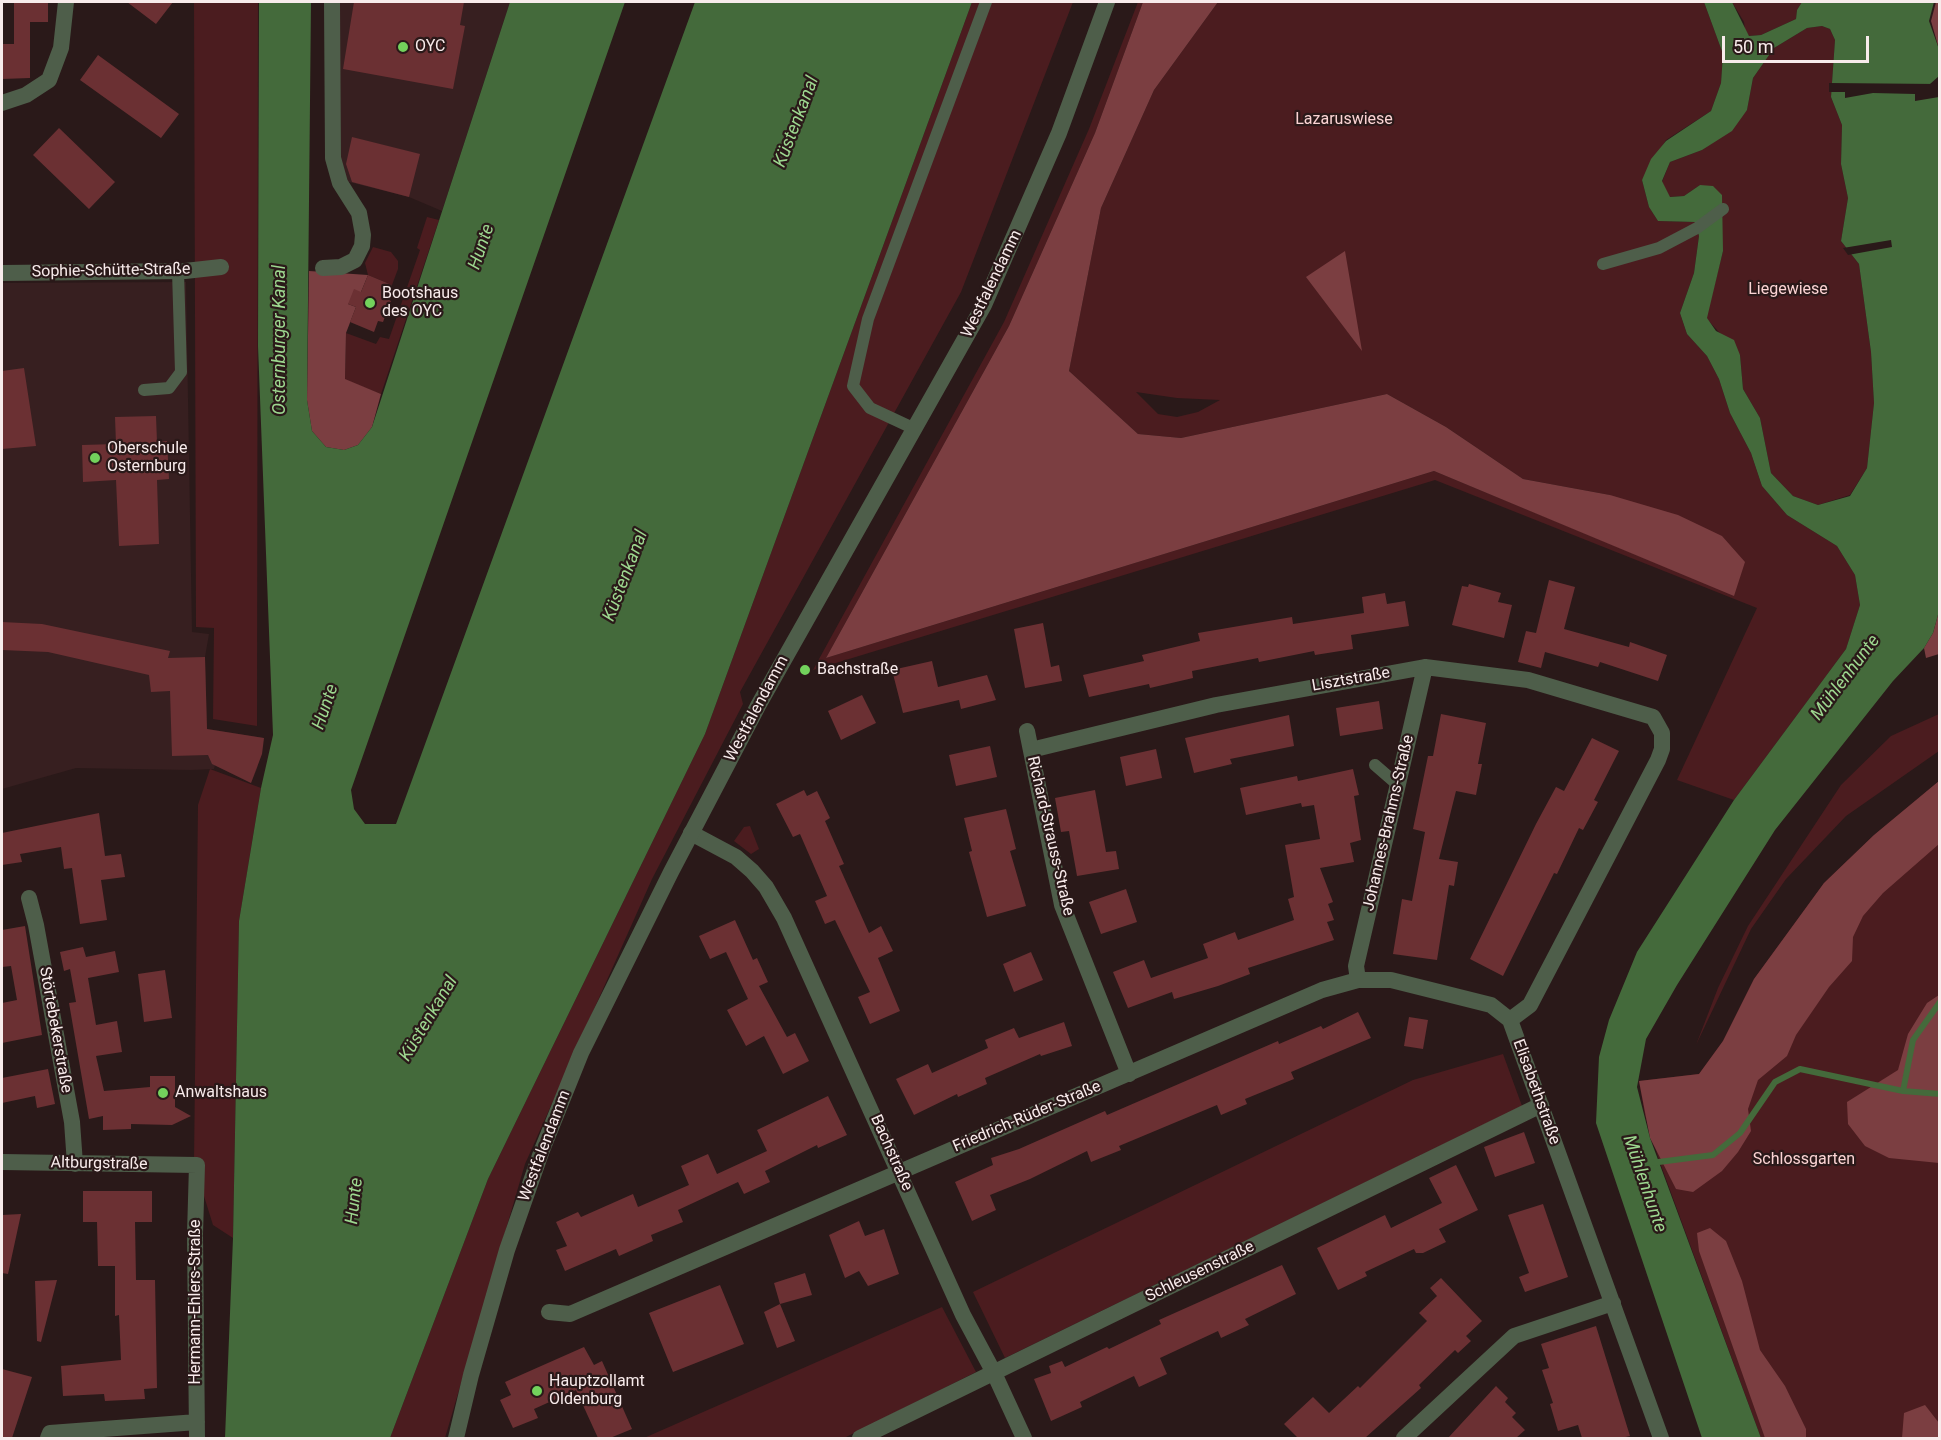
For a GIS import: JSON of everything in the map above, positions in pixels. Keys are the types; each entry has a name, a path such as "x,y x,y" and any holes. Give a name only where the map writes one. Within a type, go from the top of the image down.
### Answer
{"street":[{"path":"2,103 26,95 49,80 61,48 66,2"},
{"path":"323,268 341,267 355,260 362,246 363,235 359,213 340,183 333,158 332,2"},
{"name":"Westfalendamm","path":"456,1438 471,1375 507,1251 542,1150 581,1053 691,833 802,625 984,305 1018,232 1059,133 1107,2"},
{"name":"Sophie-Schütte-Straße","path":"2,273 178,271 221,267"},
{"name":"Lisztstraße","path":"1031,750 1216,705 1425,667 1528,680 1653,717 1662,734"},
{"name":"Johannes-Brahms-Straße","path":"1358,980 1356,966 1425,667"},
{"name":"Richard-Strauss-Straße","path":"1027,731 1062,905 1128,1074"},
{"name":"Elisabethstraße","path":"1661,1438 1510,1020 1530,1005 1658,760 1662,749 1662,734"},
{"name":"Bachstraße","path":"691,833 736,857 766,887 784,918 963,1315 1024,1438"},
{"name":"Störtebekerstraße","path":"29,898 72,1122 75,1164"},
{"name":"Friedrich-Rüder-Straße","path":"549,1312 570,1314 1322,990 1358,980 1391,980 1491,1005 1510,1020"},
{"name":"Schleusenstraße","path":"860,1438 1541,1105"},
{"name":"Altburgstraße","path":"2,1162 197,1165"},
{"name":"Hermann-Ehlers-Straße","path":"197,1165 195,1234 197,1430"},
{"path":"1404,1438 1514,1336 1613,1303"},
{"path":"48,1438 50,1433 197,1430"}],"lane":[{"path":"915,429 870,408 853,386 868,319 986,2"},
{"path":"1604,264 1659,248 1697,228 1723,209"},
{"path":"144,390 169,388 181,372 178,271"},
{"path":"1375,765 1398,785"}],"shaded area":[{"path":"336,2 510,2 442,211 409,197 341,180"},
{"path":"1143,2 1218,2 1154,90 1101,208 1069,371 1138,434 1181,438 1387,394 1446,427 1523,479 1610,495 1678,515 1722,536 1745,562 1734,596 1434,471 826,658 1009,326 1095,133"},
{"path":"1936,2 1939,2 1939,49 1931,21"},
{"path":"1345,251 1362,351 1306,277"},
{"path":"309,271 368,275 361,292 348,304 356,307 346,333 345,379 381,394 372,427 358,445 344,450 326,447 312,431 307,400"},
{"name":"Oberschule Osternburg","path":"186,282 192,632 209,634 205,657 207,729 264,738 257,769 251,783 215,765 214,769 191,770 76,768 2,789 2,283"},
{"path":"1939,611 1939,654 1926,658 1924,648 1933,633"},
{"path":"1939,781 1939,844 1883,893 1863,916 1853,937 1852,961 1829,987 1796,1035 1787,1056 1758,1080 1748,1109 1751,1131 1738,1152 1722,1171 1693,1192 1676,1189 1650,1138 1639,1081 1699,1074 1723,1041 1754,979 1824,883 1874,835"},
{"path":"1939,995 1939,1163 1889,1158 1865,1146 1848,1124 1847,1102 1898,1070 1908,1034 1927,1003"},
{"path":"1710,1228 1726,1241 1742,1281 1760,1350 1785,1386 1806,1429 1806,1438 1765,1438 1699,1251 1697,1233"},
{"path":"1925,1405 1939,1423 1939,1438 1902,1438 1904,1413"}],"green space":[{"path":"194,2 258,2 257,726 213,719 214,628 196,627"},
{"path":"972,2 1073,2 961,292 740,692 743,704 652,879 525,1164 445,1438 390,1438 488,1179 705,734"},
{"name":"Lazaruswiese","path":"1138,2 1143,2 1095,133 1009,326 826,658 1434,471 1734,595 1610,495 1523,479 1446,427 1387,394 1181,438 1138,434 1069,371 1101,208 1154,90 1218,2 1704,2 1723,54 1721,83 1711,111 1666,140 1642,180 1649,207 1658,221 1695,222 1699,236 1694,273 1680,313 1687,334 1707,356 1719,379 1730,413 1751,453 1762,486 1787,515 1837,546 1855,575 1860,605 1846,649 1734,800 1677,780 1757,608 1435,480 813,670 1004,322 1089,129","holes":["1136,392 1177,398 1220,400 1198,412 1177,417 1158,414"]},
{"path":"1732,2 1802,2 1797,10 1796,19 1761,35 1749,36"},
{"name":"Liegewiese","path":"1822,26 1830,29 1835,40 1831,97 1842,125 1841,164 1848,198 1841,241 1859,264 1871,352 1874,403 1867,468 1850,495 1818,505 1793,496 1771,473 1760,418 1743,389 1740,355 1706,318 1723,251 1700,185 1684,196 1669,197 1662,182 1670,162 1702,150 1747,110 1753,78 1774,48 1807,28"},
{"path":"427,217 439,220 381,394 345,380 346,333 376,344 380,337 389,339 420,250 417,248"},
{"path":"373,247 391,252 398,261 398,269 392,285 368,275 365,263"},
{"path":"1939,714 1939,751 1846,816 1786,879 1751,929 1696,1045 1718,988 1748,926 1841,785 1891,736"},
{"path":"210,769 261,788 239,921 233,1238 213,1225 194,1164 198,805"},
{"name":"Schlossgarten","path":"1939,781 1939,1438 1761,1438 1659,1160 1645,1115 1639,1081 1699,1074 1723,1041 1754,979 1824,883 1874,835"},
{"path":"750,826 759,849 751,854 734,841 744,827"},
{"path":"1503,1054 1522,1106 1005,1358 973,1292 1413,1080"},
{"path":"942,1307 976,1372 844,1438 644,1438"}],"water":[{"path":"259,2 311,2 307,400 312,431 326,447 344,450 358,445 372,427 510,2 625,2 351,790 354,809 365,824 396,824 695,2 972,2 705,734 488,1179 390,1438 225,1438 233,1238 239,921 261,788 273,735 258,346"},
{"name":"Mühlenhunte","path":"1704,2 1732,2 1749,36 1761,35 1796,19 1797,10 1802,2 1934,2 1929,21 1940,52 1939,76 1930,84 1940,89 1939,611 1933,633 1924,648 1893,681 1775,830 1677,985 1646,1039 1637,1087 1650,1138 1761,1438 1702,1438 1596,1123 1599,1057 1609,1020 1637,952 1734,800 1846,649 1860,605 1855,575 1837,546 1787,515 1762,486 1751,453 1730,413 1719,379 1707,356 1687,334 1680,313 1694,273 1699,236 1695,222 1658,221 1649,207 1642,180 1651,159 1666,141 1711,111 1721,83 1723,54","holes":["1822,26 1830,29 1835,40 1831,97 1842,125 1841,164 1848,198 1841,241 1859,264 1871,352 1874,403 1867,468 1850,496 1818,505 1793,496 1771,473 1760,418 1743,389 1740,355 1734,340 1716,331 1707,318 1723,251 1722,195 1713,186 1700,185 1684,196 1670,197 1662,181 1670,162 1702,150 1732,131 1747,110 1753,78 1774,48 1807,28"]}],"pier":[{"path":"1829,83 1938,84 1939,97 1915,101 1915,94 1873,93 1845,98 1845,92 1829,92"},
{"path":"1891,240 1892,247 1848,255 1843,248"}],"building":[{"path":"14,2 48,2 48,22 30,22 30,78 2,79 2,44 14,44"},
{"path":"127,2 173,2 156,24"},
{"name":"OYC","path":"354,2 464,2 460,25 465,26 453,89 343,69"},
{"path":"98,55 179,114 161,138 80,80"},
{"path":"59,128 115,182 89,209 33,155"},
{"path":"352,137 420,154 409,197 352,182 346,164"},
{"name":"Bootshaus des OYC","path":"368,275 392,285 387,299 391,301 383,322 378,321 374,332 350,322 356,307 348,304 354,289 361,292"},
{"path":"24,368 36,446 2,449 2,371"},
{"path":"156,416 157,442 167,441 169,479 157,480 159,544 119,546 116,480 83,482 82,445 116,444 115,417"},
{"path":"1549,580 1575,587 1564,629 1629,647 1630,642 1667,655 1658,681 1600,662 1598,667 1545,652 1541,668 1518,662 1526,631 1536,633"},
{"path":"1469,584 1501,593 1498,602 1512,605 1504,638 1452,625 1462,586 1468,587"},
{"path":"1385,593 1387,604 1405,601 1409,626 1351,635 1353,649 1315,655 1314,651 1259,662 1258,658 1192,671 1193,678 1150,688 1149,684 1089,697 1083,675 1144,661 1142,655 1200,641 1198,633 1292,617 1293,624 1364,613 1362,597"},
{"path":"2,622 42,624 170,651 168,658 205,657 207,729 264,738 262,754 251,783 212,764 208,755 172,756 170,691 151,692 149,675 48,652 2,650"},
{"path":"1043,623 1051,667 1059,665 1062,681 1025,688 1014,629"},
{"path":"932,661 938,687 987,675 996,700 961,709 959,700 903,713 892,670"},
{"path":"862,695 876,723 841,740 828,711"},
{"path":"1379,701 1383,729 1340,736 1336,708"},
{"path":"1441,714 1486,723 1478,764 1482,764 1476,795 1456,791 1439,859 1458,862 1454,886 1449,885 1437,960 1393,954 1402,899 1412,901 1425,832 1413,829 1428,756 1433,756"},
{"path":"1289,715 1294,746 1230,759 1232,764 1194,773 1185,738"},
{"path":"1592,738 1619,751 1594,800 1598,802 1583,830 1579,828 1557,874 1554,873 1503,976 1470,959 1556,787 1564,791"},
{"path":"990,746 997,777 956,786 949,755"},
{"path":"1156,749 1162,778 1126,786 1120,757"},
{"path":"1353,769 1359,795 1354,796 1361,840 1350,843 1354,862 1320,868 1333,902 1328,904 1334,920 1327,922 1334,940 1248,968 1250,974 1218,986 1174,999 1172,992 1128,1008 1113,972 1144,960 1151,978 1208,958 1203,944 1235,932 1238,940 1294,920 1288,899 1294,897 1285,845 1320,839 1314,805 1302,807 1301,803 1246,815 1240,788 1297,776 1298,781"},
{"path":"804,790 807,796 817,791 830,818 825,821 844,864 839,866 869,933 881,926 893,951 878,958 900,1011 870,1024 858,997 870,992 835,920 825,924 815,901 827,896 800,834 793,837 776,804"},
{"path":"1095,790 1106,852 1116,851 1119,869 1077,876 1069,831 1061,832 1055,798"},
{"path":"1006,809 1016,849 1010,851 1026,906 987,917 969,852 972,851 964,818"},
{"path":"99,813 105,856 121,854 125,877 101,880 107,920 80,924 72,868 64,869 61,847 20,854 22,862 2,865 2,833"},
{"path":"1126,889 1137,922 1101,934 1089,902"},
{"path":"735,920 753,960 757,958 768,982 759,986 787,1037 795,1033 809,1061 783,1074 764,1036 746,1046 727,1010 748,999 726,952 710,959 699,936"},
{"path":"25,926 42,1035 2,1043 2,1003 17,1000 11,966 2,967 2,930"},
{"path":"83,947 86,957 115,951 119,972 88,978 96,1025 117,1021 122,1052 96,1056 104,1091 150,1087 150,1076 175,1076 175,1107 191,1116 172,1125 131,1124 131,1129 103,1130 103,1116 89,1119 69,1003 76,1002 70,969 64,971 60,952"},
{"path":"1031,952 1043,980 1014,992 1003,964"},
{"path":"165,970 172,1018 144,1022 138,974"},
{"path":"1358,1012 1371,1038 1291,1072 1294,1079 1245,1099 1247,1104 1221,1115 1217,1105 1119,1146 1121,1150 1091,1162 1087,1151 1030,1179 990,1195 996,1210 972,1221 955,1182 993,1165 991,1158 1019,1149 1105,1111 1107,1115 1278,1041 1279,1044 1321,1026 1323,1029"},
{"path":"1409,1017 1428,1020 1423,1049 1404,1046"},
{"path":"1064,1022 1072,1046 1041,1056 1040,1054 985,1078 987,1084 958,1097 957,1094 914,1115 896,1079 928,1064 932,1073 988,1048 985,1040 1014,1028 1019,1038"},
{"path":"48,1069 55,1104 37,1108 35,1096 2,1103 2,1078"},
{"path":"828,1096 847,1135 818,1148 817,1145 765,1171 770,1182 744,1194 738,1182 678,1210 683,1222 651,1235 653,1241 619,1256 616,1249 565,1271 556,1250 567,1246 556,1222 578,1212 581,1217 633,1194 638,1207 689,1185 681,1166 708,1154 717,1174 767,1151 757,1130"},
{"path":"1524,1132 1535,1163 1495,1177 1484,1147"},
{"path":"1456,1165 1478,1210 1439,1229 1446,1242 1423,1253 1416,1253 1414,1249 1365,1272 1367,1276 1338,1290 1317,1248 1385,1215 1391,1228 1442,1203 1429,1178"},
{"path":"83,1191 152,1191 152,1222 135,1222 136,1280 155,1280 157,1388 144,1389 145,1399 105,1401 104,1394 63,1396 61,1366 121,1360 119,1315 115,1316 115,1266 98,1266 97,1222 83,1222"},
{"path":"1543,1204 1568,1277 1525,1292 1519,1277 1529,1273 1508,1215"},
{"path":"21,1214 8,1274 2,1273 2,1215"},
{"path":"859,1221 865,1236 884,1229 899,1274 868,1286 859,1271 845,1278 829,1235"},
{"path":"1282,1265 1296,1294 1245,1319 1249,1325 1221,1338 1218,1331 1160,1358 1167,1374 1139,1387 1134,1376 1080,1402 1082,1407 1051,1421 1034,1379 1051,1373 1049,1366 1062,1361 1065,1367 1107,1347 1109,1349 1161,1324 1159,1320"},
{"path":"805,1273 812,1295 780,1304 774,1283"},
{"path":"1441,1278 1482,1321 1466,1336 1471,1341 1458,1353 1455,1350 1419,1385 1421,1388 1365,1438 1298,1438 1284,1424 1313,1397 1329,1413 1358,1386 1360,1388 1427,1321 1419,1313 1437,1296 1430,1288"},
{"path":"57,1280 41,1342 37,1341 35,1281"},
{"path":"720,1285 744,1344 673,1372 649,1313"},
{"path":"780,1304 795,1341 777,1348 764,1312"},
{"path":"1596,1326 1630,1436 1582,1438 1578,1425 1558,1431 1550,1404 1553,1403 1542,1370 1549,1368 1541,1344"},
{"name":"Hauptzollamt Oldenburg","path":"584,1347 594,1365 602,1361 632,1429 610,1438 598,1438 576,1390 534,1409 538,1418 513,1428 500,1400 511,1395 505,1382"},
{"path":"2,1369 32,1377 12,1438 2,1438"},
{"path":"1496,1386 1508,1398 1505,1402 1516,1413 1512,1417 1525,1430 1516,1438 1448,1438"}],"waterway":[{"name":"Mühlenhunte","path":"1651,1163 1713,1155 1740,1133 1775,1082 1800,1069 1903,1091 1913,1040 1940,1002"},
{"path":"1903,1091 1940,1094"}],"place":[{"name":"OYC","path":"403,47"},
{"name":"Bootshaus des OYC","path":"370,303"},
{"name":"Oberschule Osternburg","path":"95,458"},
{"name":"Bachstraße","path":"805,670"},
{"name":"Anwaltshaus","path":"163,1093"},
{"name":"Hauptzollamt Oldenburg","path":"537,1391"}],"water label":[{"name":"Küstenkanal","path":"797,122"},
{"name":"Hunte","path":"482,247"},
{"name":"Osternburger Kanal","path":"280,340"},
{"name":"Küstenkanal","path":"626,576"},
{"name":"Hunte","path":"326,707"},
{"name":"Küstenkanal","path":"429,1019"},
{"name":"Hunte","path":"355,1201"}]}
